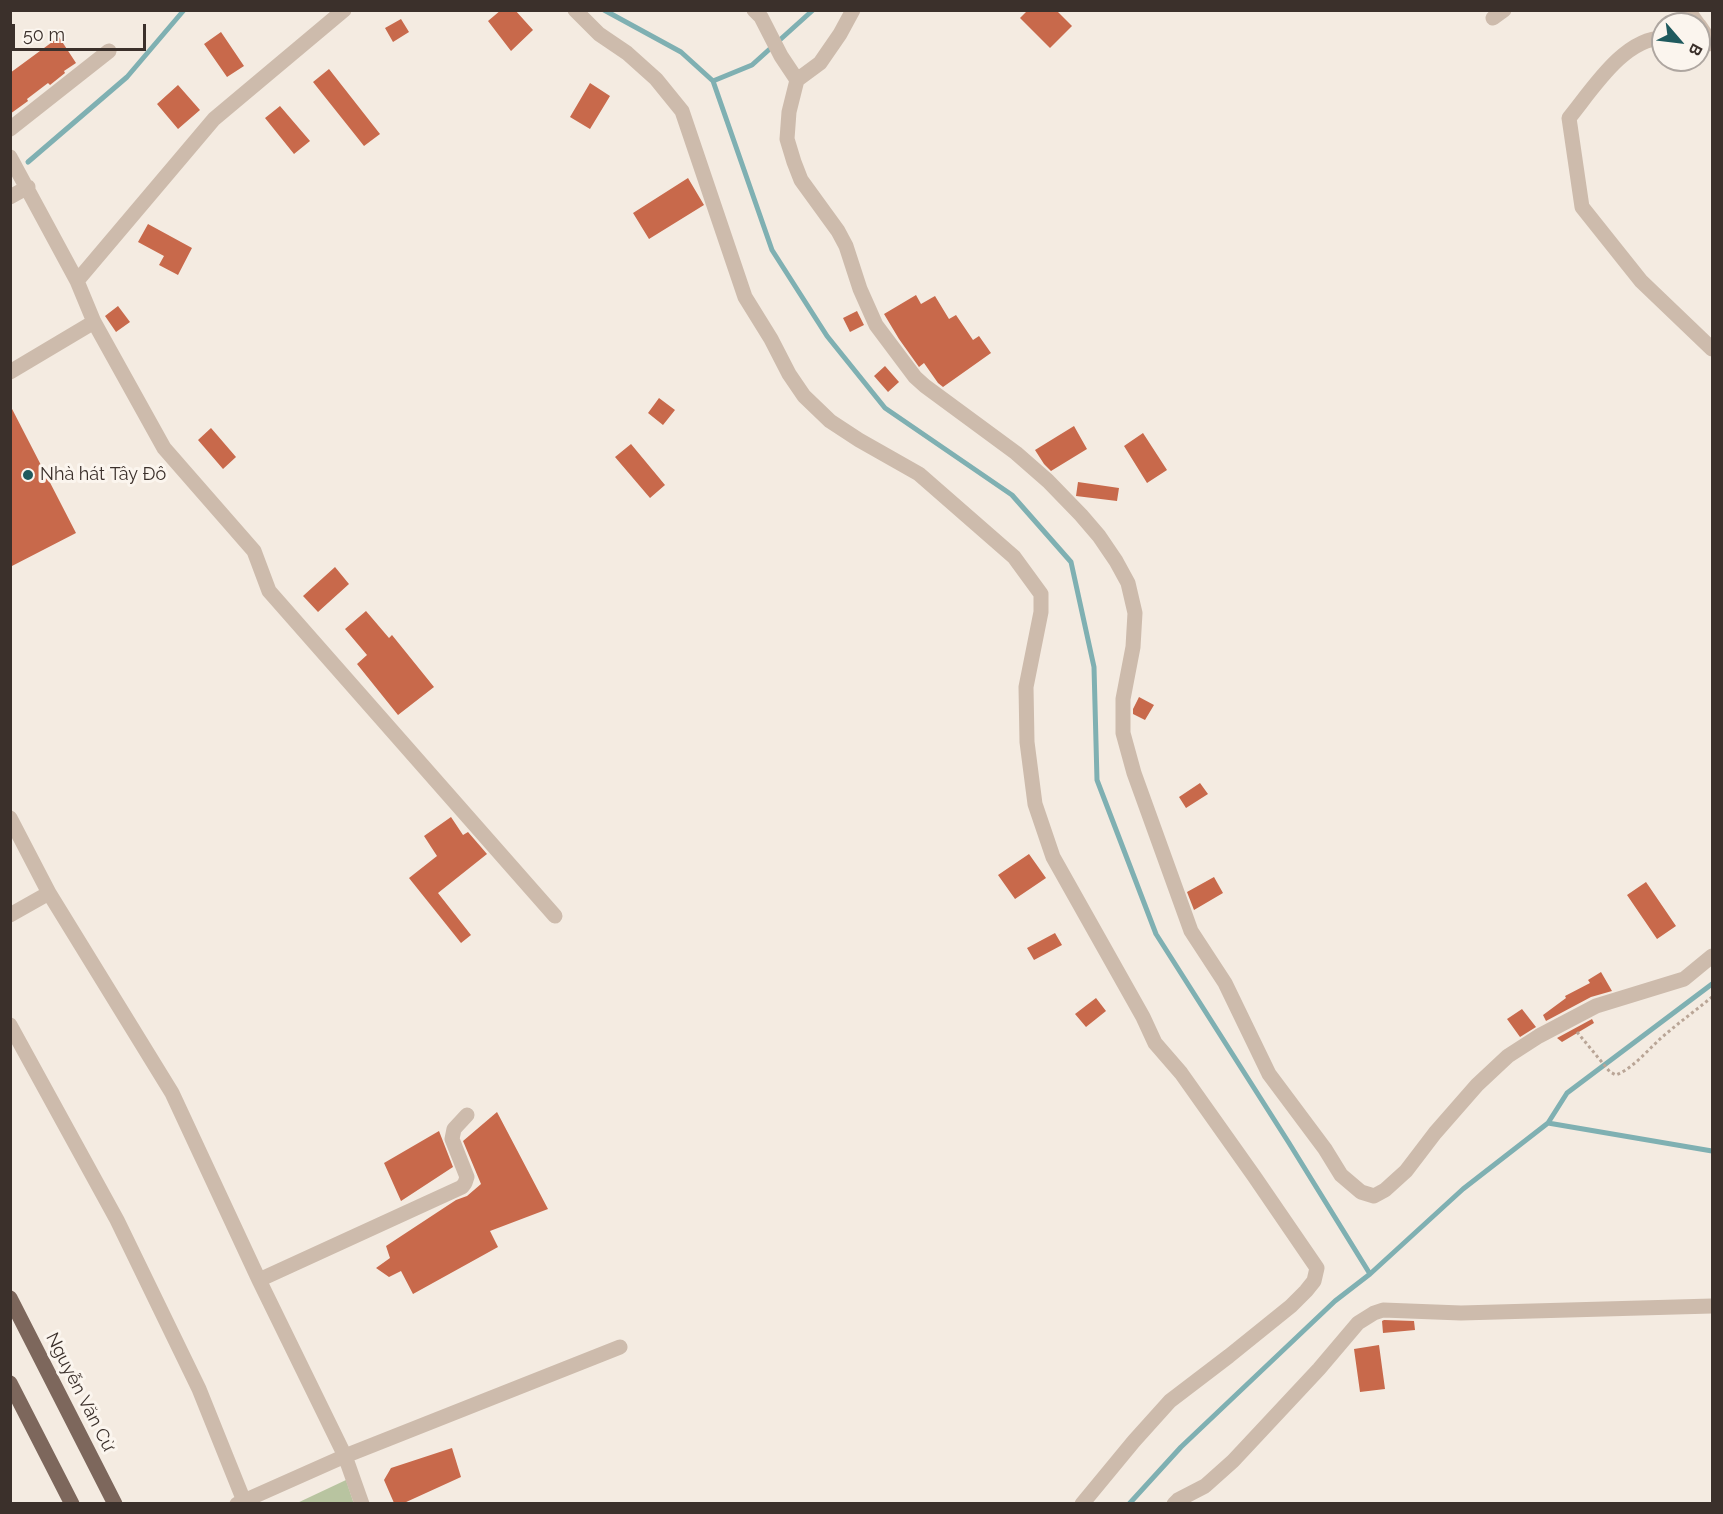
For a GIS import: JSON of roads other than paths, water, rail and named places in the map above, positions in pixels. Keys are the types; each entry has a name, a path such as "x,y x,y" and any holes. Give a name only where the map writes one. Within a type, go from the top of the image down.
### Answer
{"main road":[{"name":"Nguyễn Văn Cừ","path":"10,1298 115,1503"},
{"path":"10,1383 72,1503"}],"street":[{"path":"77,281 214,119 344,10"},
{"path":"575,10 599,34 627,53 656,79 682,111 745,297 804,396 830,421 919,474 1014,557 1041,594 1041,612 1026,687 1028,742 1035,804 1053,857 1138,1008 1155,1044 1181,1073 1317,1268 1314,1281 1291,1305 1170,1401 1082,1503"},
{"path":"853,10 820,63 796,80 789,112 787,139 801,180 838,231 846,246 860,289 876,326 915,377 1016,453 1048,481 1082,515 1099,536 1128,583 1135,613 1124,699 1123,733 1134,773 1174,886 1191,931 1225,983 1269,1074 1325,1149 1341,1175 1361,1192 1374,1196 1385,1190 1406,1171 1435,1133 1477,1085 1509,1056 1539,1036 1596,1006 1684,979 1713,956"},
{"path":"758,14 796,80"},
{"path":"1651,39 1627,51 1601,78 1569,118 1582,207 1641,281 1713,349"},
{"path":"10,129 109,51"},
{"path":"10,157 77,281 94,322 164,448 254,551 269,591 555,916"},
{"path":"10,197 28,187"},
{"path":"10,372 94,322"},
{"path":"10,818 49,893 172,1094 345,1456 362,1503"},
{"path":"10,915 49,893"},
{"path":"10,1025 122,1230 199,1389 240,1502 345,1456 620,1347"},
{"path":"259,1280 462,1187 467,1177 452,1139 452,1133 467,1115"},
{"path":"1174,1503 1205,1486 1233,1461 1319,1369 1358,1323 1374,1313 1383,1310 1450,1313 1713,1306"}],"waterway":[{"path":"28,162 127,77 184,10"},
{"path":"604,10 681,52 713,81 772,250 827,336 885,408 1012,495 1071,562 1094,667 1097,780 1156,934 1370,1274 1463,1189 1548,1123 1567,1093 1712,984"},
{"path":"713,81 752,65 813,10"},
{"path":"1548,1123 1712,1151"},
{"path":"1129,1504 1181,1447 1335,1301 1370,1274"}],"place":[{"name":"Nhà hát Tây Đô","path":"28,475"}]}
